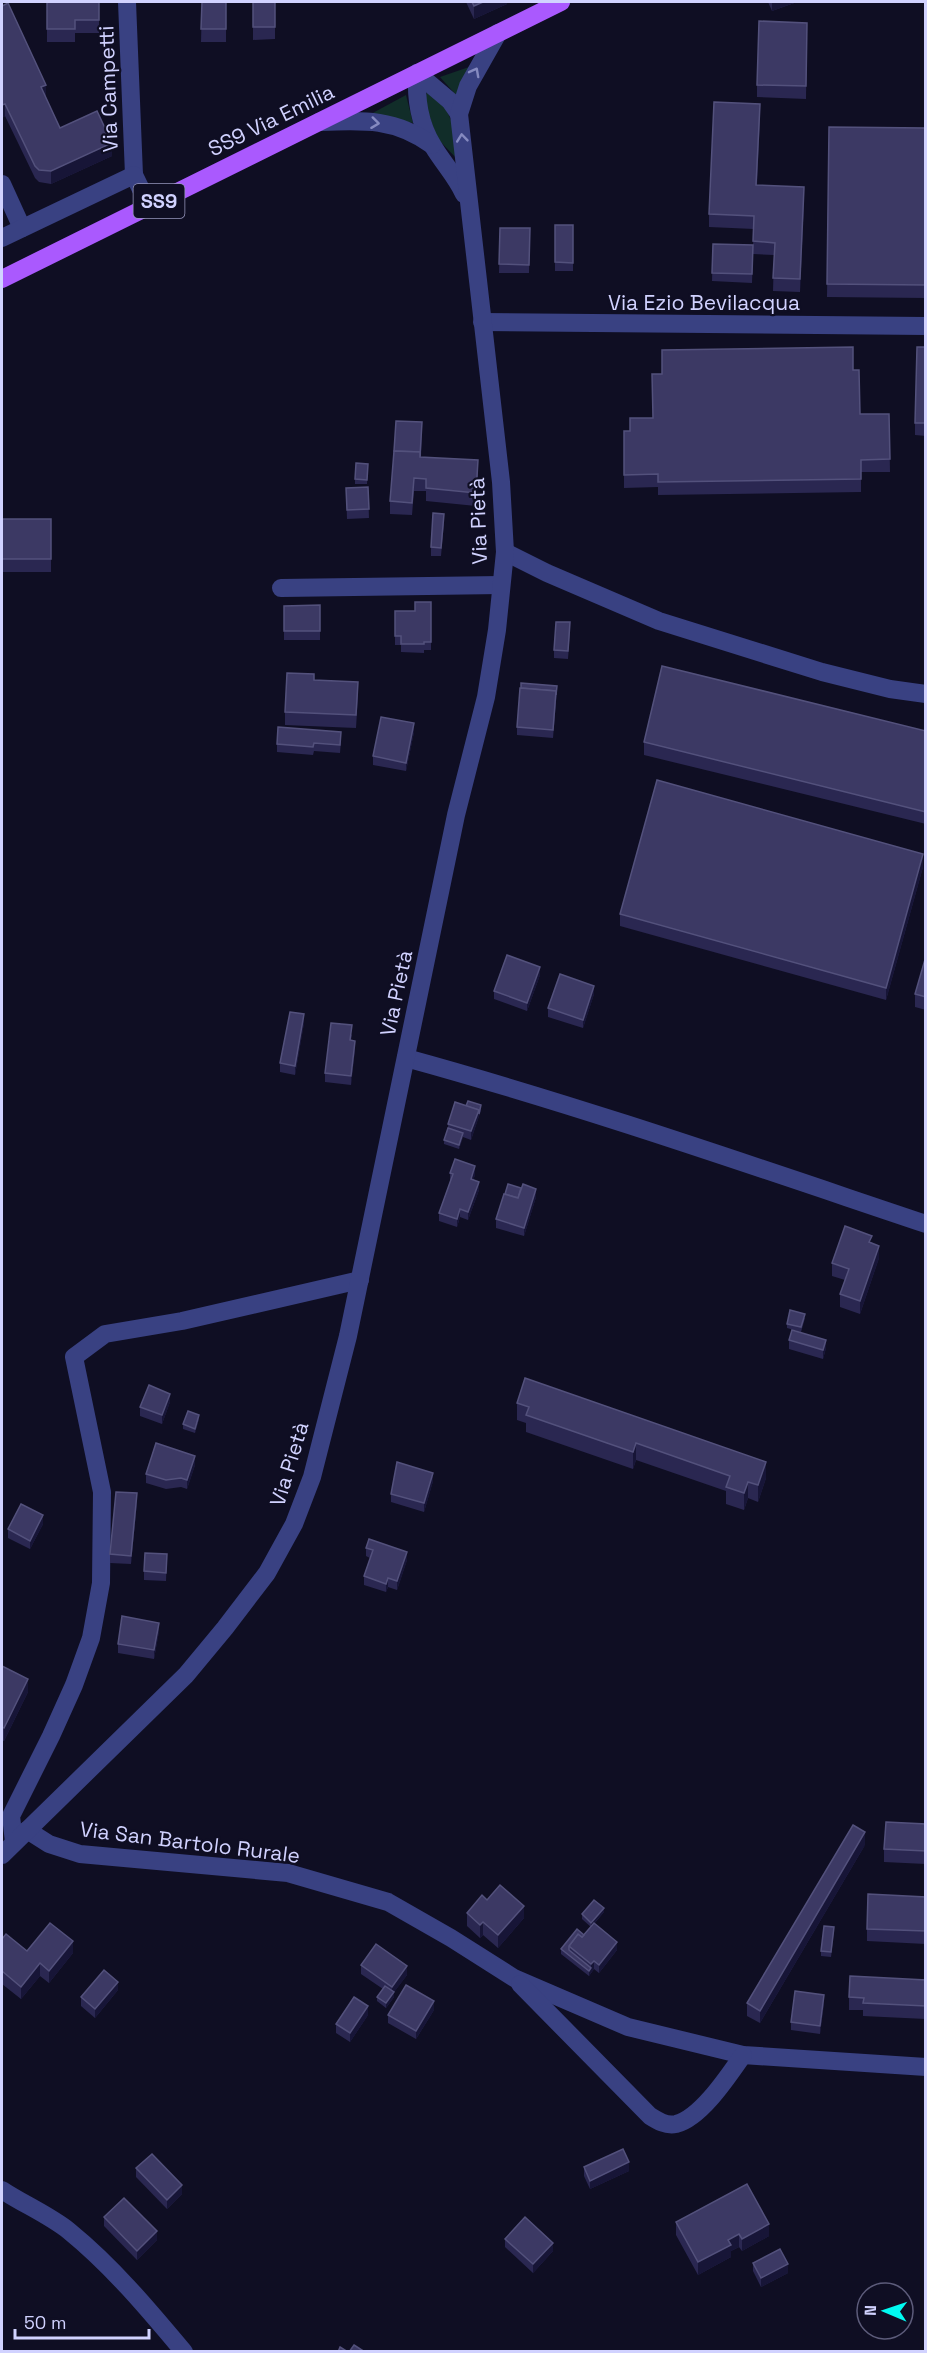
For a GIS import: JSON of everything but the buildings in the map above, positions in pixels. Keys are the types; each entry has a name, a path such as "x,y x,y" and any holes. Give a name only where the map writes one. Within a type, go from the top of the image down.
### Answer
{"main road":[{"name":"SS9 Via Emilia","path":"2,279 561,2"}],"street":[{"name":"Via Campetti","path":"128,2 134,175"},
{"name":"Via Pietà","path":"14,1842 186,1675 267,1573 294,1524 312,1477 348,1336 456,815 486,697 497,630 505,552 501,482 459,114 468,86 498,33"},
{"path":"417,73 450,101 459,114"},
{"path":"417,73 416,92 419,114 433,146 451,170 468,204"},
{"path":"317,122 352,120 405,128 433,146"},
{"path":"2,238 134,175 149,206"},
{"path":"2,184 22,228"},
{"name":"Via Ezio Bevilacqua","path":"482,322 926,326"},
{"path":"505,552 547,573 660,621 812,669 890,689 926,694"},
{"path":"281,588 501,585"},
{"path":"406,1058 472,1076 716,1153 926,1224"},
{"path":"14,1842 11,1816 74,1685 91,1638 101,1583 102,1492 74,1357 105,1334 182,1321 360,1280"},
{"name":"Via San Bartolo Rurale","path":"14,1842 49,1844 80,1854 288,1873 388,1902 514,1978 628,2027 742,2055 926,2067"},
{"path":"514,1978 607,2075 650,2116 664,2124 675,2124 693,2115 730,2073 742,2055"},
{"path":"2,2190 67,2229 141,2300 184,2352"}],"green space":[{"path":"469,67 456,95 440,77"},
{"path":"427,92 443,107 452,121 458,160 437,138 424,101"},
{"path":"406,95 413,123 369,115"}]}
